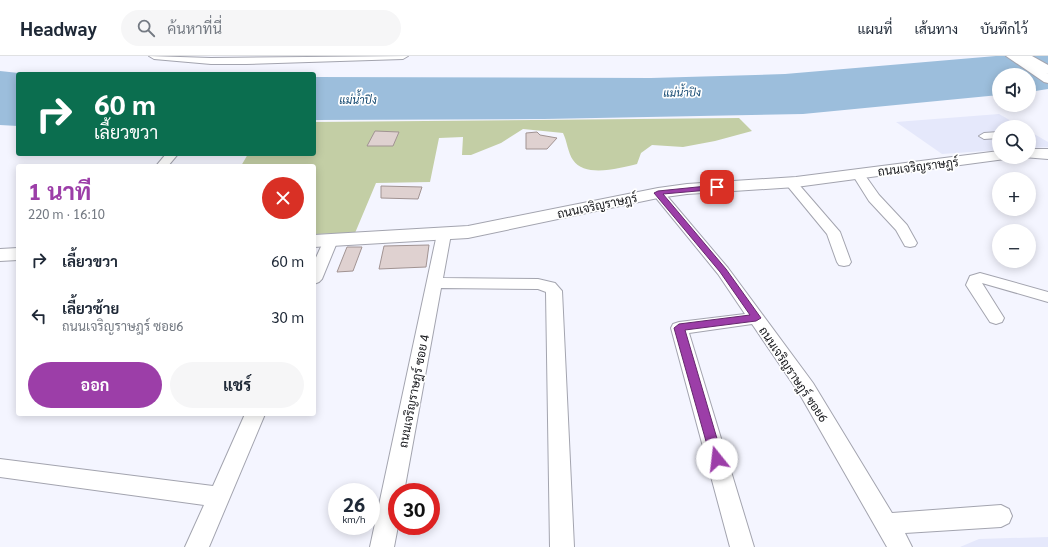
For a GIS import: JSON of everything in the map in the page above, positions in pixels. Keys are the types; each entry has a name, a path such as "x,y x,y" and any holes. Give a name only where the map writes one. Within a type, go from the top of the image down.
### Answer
{"main road":[{"path":"1012,56 1048,79"},
{"path":"1024,56 1048,70"},
{"path":"1044,56 1048,58"},
{"name":"ถนนเจริญราษฎร์","path":"323,240 444,234 489,228 658,193 687,189 791,183 992,157"},
{"path":"0,255 16,254"}],"street":[{"path":"154,56 211,61 249,58 403,56"},
{"path":"984,136 992,135"},
{"path":"164,164 170,156"},
{"path":"858,174 874,198 902,228 910,243"},
{"path":"791,183 838,239 839,251 844,262"},
{"name":"ถนนเจริญราษฎร์ ซอย6","path":"658,193 723,271 806,388 900,547"},
{"name":"ถนนเจริญราษฎร์ ซอย 4","path":"382,547 444,234"},
{"path":"316,270 323,240"},
{"path":"996,318 974,285 975,279 987,279 1048,297"},
{"path":"434,283 538,284 550,287 554,291 562,547"},
{"path":"742,547 679,328 756,318"},
{"path":"197,547 254,416"},
{"path":"0,468 219,497"},
{"path":"886,524 1001,516"}],"shaded area":[{"path":"999,114 1010,120 992,120 992,150 942,154 896,122"},
{"path":"1036,135 1048,142 1048,147 1036,148"},
{"path":"1048,537 1048,547 960,547 979,539"}],"green space":[{"path":"739,118 752,131 715,141 683,147 652,145 641,153 637,164 622,168 603,170 586,169 578,166 571,157 563,133 523,129 501,143 471,155 462,155 463,137 439,138 430,182 376,183 355,233 316,234 316,164 242,164 247,156 316,156 316,122"}],"water":[{"name":"แม่น้ำปิง","path":"996,56 1048,56 1048,89 1036,91 1036,68 992,68 992,96 803,114 544,119 316,120 316,77 651,78 785,74"},
{"path":"0,71 16,73 16,126 0,125"}],"building":[{"path":"375,131 399,132 393,146 367,146"},
{"path":"537,132 540,135 557,138 547,149 526,149 526,133"},
{"path":"381,186 422,187 418,199 381,198"},
{"path":"429,245 426,267 379,269 384,246"},
{"path":"347,247 362,247 353,271 337,272"}],"route":[{"path":"717,187 658,193 723,271 756,318 679,328 717,459"}]}
